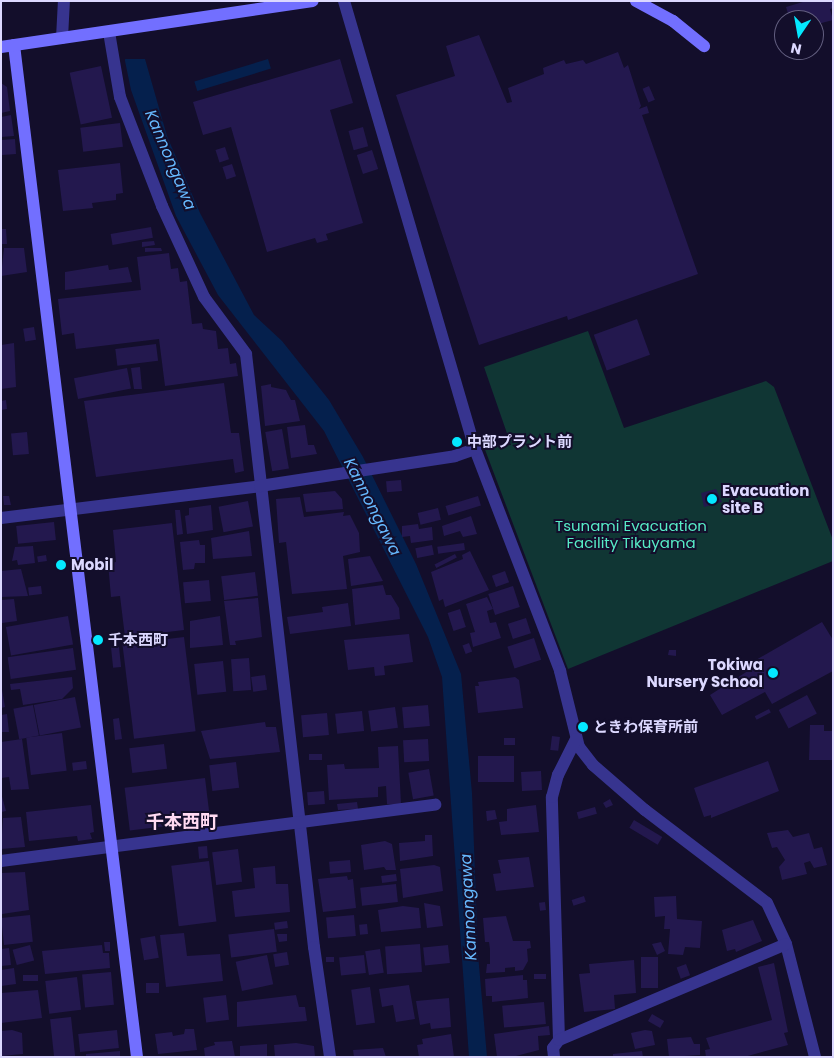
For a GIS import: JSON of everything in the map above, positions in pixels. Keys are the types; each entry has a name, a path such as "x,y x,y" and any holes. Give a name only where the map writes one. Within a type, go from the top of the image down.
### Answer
{"street":[{"path":"62,38 64,1"},
{"path":"1,46 123,30 313,1"},
{"path":"344,1 475,449 560,671 576,739 593,765 645,810 767,903 786,944 815,1057"},
{"path":"636,1 673,21 704,46"},
{"path":"109,32 120,97 162,206 204,297 246,354 300,822 330,1057"},
{"path":"14,45 110,848 137,1057"},
{"path":"1,518 260,486 340,472 455,456 475,449"},
{"path":"559,1040 552,797 558,775 576,739"},
{"path":"1,861 435,805"},
{"path":"554,1057 553,1048 559,1040 786,944"}],"green space":[{"name":"Tsunami Evacuation Facility Tikuyama","path":"588,331 624,428 766,381 774,387 833,540 833,561 568,669 484,447 511,445 484,367"}],"water":[{"name":"Kannongawa","path":"128,1 148,1 145,59 167,136 200,213 254,315 282,341 329,400 363,457 416,564 461,674 472,793 478,954 487,1057 469,1057 442,677 428,637 324,431 218,295 176,216 131,90 125,61"},
{"path":"268,59 271,69 197,91 194,82"}],"pier":[{"path":"125,1 150,1 150,59 125,59"}],"building":[{"path":"806,1 833,1 833,8 830,9 833,20 824,22 824,10 787,10 786,7"},
{"path":"479,35 507,103 512,102 508,88 544,74 543,68 564,60 566,64 583,60 586,64 618,52 624,68 628,65 641,106 639,109 647,106 649,113 642,115 698,274 568,320 567,316 479,345 396,95 455,76 446,46"},
{"path":"340,59 353,103 330,110 363,223 326,234 328,240 317,243 315,238 267,252 231,127 203,135 193,102"},
{"path":"101,66 112,118 81,124 70,73"},
{"path":"1,83 7,87 10,111 1,113"},
{"path":"649,86 655,100 648,103 643,89"},
{"path":"11,115 14,136 1,137 1,117"},
{"path":"120,123 123,147 83,152 80,128"},
{"path":"363,127 368,146 354,150 349,131"},
{"path":"15,139 16,154 2,155 1,140"},
{"path":"225,147 229,159 220,162 215,150"},
{"path":"372,150 378,169 363,174 357,155"},
{"path":"120,163 123,193 116,194 116,200 92,203 93,208 63,211 58,170"},
{"path":"232,164 236,176 227,179 222,167"},
{"path":"151,227 153,238 113,245 111,234"},
{"path":"1,229 6,229 7,244 1,244"},
{"path":"154,241 155,245 142,247 142,242"},
{"path":"4,248 24,248 27,272 1,276"},
{"path":"145,248 161,248 162,251 145,252"},
{"path":"169,253 171,269 178,268 180,282 187,281 192,324 202,323 203,329 216,331 218,349 228,348 230,364 236,363 238,376 165,386 159,339 76,349 74,333 62,335 58,299 141,290 137,257"},
{"path":"108,265 109,270 128,267 132,282 65,290 65,272"},
{"path":"637,319 650,355 607,370 594,335"},
{"path":"34,327 36,340 25,342 23,329"},
{"path":"14,343 16,387 1,389 1,345"},
{"path":"156,344 158,361 117,366 115,349"},
{"path":"140,367 142,389 134,389 131,368"},
{"path":"127,368 131,389 78,399 74,378"},
{"path":"224,383 231,433 239,433 244,471 235,473 233,459 96,477 84,401"},
{"path":"271,384 271,387 286,390 291,400 295,400 300,421 265,426 261,386"},
{"path":"6,400 7,409 1,410 1,401"},
{"path":"305,425 308,445 314,445 317,454 291,458 287,427"},
{"path":"282,429 289,468 272,471 265,432"},
{"path":"27,432 29,454 13,455 11,433"},
{"path":"401,480 402,491 387,492 386,481"},
{"name":"Evacuation site B","path":"716,489 722,502 704,507 701,493"},
{"path":"335,491 342,499 343,509 306,512 303,494"},
{"path":"3,496 9,496 11,505 4,505"},
{"path":"478,496 481,506 448,516 445,506"},
{"path":"300,497 304,517 344,512 343,516 350,515 359,533 360,552 343,556 347,589 292,594 286,542 279,543 276,499"},
{"path":"248,501 253,527 224,532 219,507"},
{"path":"211,505 213,530 187,534 185,516 189,515 189,508"},
{"path":"438,508 441,520 421,525 418,513"},
{"path":"175,510 180,510 183,534 177,535"},
{"path":"471,516 477,534 463,537 460,531 444,536 442,526"},
{"path":"54,522 56,540 18,544 16,526"},
{"path":"172,523 184,630 125,637 120,596 111,597 108,563 116,562 113,530"},
{"path":"418,524 419,529 432,527 433,540 411,543 410,536 402,537 402,526"},
{"path":"249,531 252,556 213,559 211,538"},
{"path":"199,540 200,545 205,545 205,563 195,563 194,569 183,570 180,542"},
{"path":"464,543 465,550 438,554 437,547"},
{"path":"432,545 434,555 417,558 415,548"},
{"path":"33,546 35,563 18,565 17,560 12,561 15,547"},
{"path":"470,551 489,590 445,607 443,599 439,601 431,572 463,559 462,555"},
{"path":"455,554 457,558 436,568 435,564"},
{"path":"46,555 47,561 38,562 37,556"},
{"path":"370,556 383,581 351,586 348,559"},
{"path":"21,569 28,596 1,597 1,571"},
{"path":"505,571 509,582 496,587 492,576"},
{"path":"255,572 258,596 224,600 221,576"},
{"path":"209,580 211,601 185,603 183,582"},
{"path":"383,585 386,595 391,595 399,608 400,619 355,625 352,589"},
{"path":"41,586 42,594 29,596 28,588"},
{"path":"513,586 520,607 495,615 488,594"},
{"path":"487,597 493,609 487,611 490,623 496,622 501,638 473,647 470,633 475,632 466,604"},
{"path":"258,598 262,637 235,641 236,645 230,645 224,601"},
{"path":"14,599 17,621 2,623 1,600"},
{"path":"348,603 351,626 290,634 287,617 323,612 322,607"},
{"path":"460,609 466,627 454,631 448,613"},
{"path":"68,616 73,645 11,655 6,627"},
{"path":"220,616 223,645 190,648 190,621"},
{"path":"526,618 531,633 513,639 508,624"},
{"path":"822,622 833,640 833,671 772,704 765,692 722,715 710,695 751,669 749,664"},
{"path":"409,634 413,662 384,666 385,675 375,676 374,667 348,670 344,640"},
{"path":"184,637 196,731 134,739 122,645"},
{"path":"534,638 541,660 514,669 507,647"},
{"path":"469,643 472,651 466,654 462,646"},
{"path":"119,647 121,667 113,668 111,648"},
{"path":"73,648 76,670 11,679 8,657"},
{"path":"669,650 676,650 676,656 668,655"},
{"path":"249,658 251,690 233,691 231,659"},
{"path":"223,661 226,692 197,695 194,664"},
{"path":"265,675 267,690 253,692 251,677"},
{"path":"72,677 73,688 62,699 23,705 20,689 11,690 10,684"},
{"path":"515,677 519,680 523,708 478,713 475,686 479,686 478,682"},
{"path":"1,684 5,707 1,708"},
{"path":"807,695 817,714 789,729 779,710"},
{"path":"75,697 81,727 40,735 34,705"},
{"path":"33,705 39,735 19,739 13,709"},
{"path":"428,705 430,726 404,728 402,707"},
{"path":"395,707 398,728 371,732 368,711"},
{"path":"769,709 771,713 757,720 755,716"},
{"path":"362,711 364,731 337,734 335,714"},
{"path":"327,713 329,735 303,737 301,715"},
{"path":"7,714 9,732 1,732 1,715"},
{"path":"119,718 122,739 115,740 113,719"},
{"path":"265,722 266,727 276,727 280,752 210,759 201,731"},
{"path":"810,725 824,725 824,731 833,731 833,760 809,760"},
{"path":"62,733 67,771 31,775 26,737"},
{"path":"552,736 560,737 558,751 550,750"},
{"path":"504,738 515,738 515,745 504,745"},
{"path":"22,739 29,789 11,790 9,777 1,778 1,742"},
{"path":"428,739 429,761 404,762 403,740"},
{"path":"164,744 167,769 132,773 129,748"},
{"path":"398,746 401,804 387,804 386,786 378,787 378,797 329,800 327,765 344,764 345,769 379,768 378,747"},
{"path":"309,754 322,754 322,760 309,760"},
{"path":"478,756 514,756 514,782 478,782"},
{"path":"86,761 87,769 73,771 72,763"},
{"path":"768,761 779,791 711,818 711,815 704,817 694,788"},
{"path":"236,762 239,788 212,791 209,765"},
{"path":"429,769 434,796 413,799 408,773"},
{"path":"541,771 542,790 522,791 521,772"},
{"path":"205,778 210,821 130,831 125,788"},
{"path":"324,791 325,804 308,805 307,792"},
{"path":"1,793 6,811 1,812"},
{"path":"610,799 613,805 606,808 603,803"},
{"path":"357,802 358,809 338,810 337,804"},
{"path":"91,805 94,832 90,833 92,839 78,841 77,836 29,841 26,812"},
{"path":"536,805 539,832 501,835 499,822 507,821 507,809"},
{"path":"595,807 597,814 579,819 577,812"},
{"path":"495,810 497,819 487,821 486,811"},
{"path":"21,817 25,847 1,849 3,818"},
{"path":"634,820 662,837 658,845 629,828"},
{"path":"788,830 793,837 809,833 814,849 822,847 827,865 814,868 810,861 804,863 807,874 782,880 779,867 785,860 777,847 772,848 767,833"},
{"path":"425,835 432,835 433,856 400,861 399,843 425,841"},
{"path":"385,841 392,844 396,870 386,870 384,867 364,870 361,845"},
{"path":"207,846 208,858 199,859 198,847"},
{"path":"238,849 242,882 216,885 212,852"},
{"path":"529,857 534,887 496,891 493,874 501,873 498,860"},
{"path":"350,860 351,872 330,874 329,862"},
{"path":"209,861 216,922 179,926 171,866"},
{"path":"434,865 440,867 443,891 403,898 400,869"},
{"path":"275,866 276,884 288,884 290,912 235,917 232,891 255,888 253,868"},
{"path":"25,872 29,910 2,914 1,873"},
{"path":"396,874 397,881 382,883 381,876"},
{"path":"347,876 348,880 353,879 356,908 323,912 318,879"},
{"path":"396,884 398,902 362,906 360,888"},
{"path":"584,896 586,902 573,906 572,900"},
{"path":"676,896 677,919 702,921 700,948 685,947 683,955 668,954 670,929 664,929 665,916 655,917 654,897"},
{"path":"545,902 546,910 540,911 539,903"},
{"path":"424,903 440,906 443,926 427,928"},
{"path":"403,906 419,908 421,928 381,932 378,910"},
{"path":"30,915 33,942 4,945 1,918"},
{"path":"354,915 356,936 328,938 326,917"},
{"path":"506,916 513,941 530,941 531,948 527,949 528,961 523,970 515,971 515,967 505,968 505,972 486,973 487,964 490,964 490,949 489,942 485,942 483,918"},
{"path":"753,920 762,941 736,952 735,949 727,951 722,930"},
{"path":"287,921 288,928 275,930 274,923"},
{"path":"367,924 368,934 360,935 359,925"},
{"path":"274,929 277,952 231,957 228,935"},
{"path":"184,933 187,956 220,954 223,981 166,987 160,935"},
{"path":"277,934 287,934 287,941 279,942"},
{"path":"155,936 159,958 144,960 140,939"},
{"path":"104,942 110,942 110,951 105,951"},
{"path":"661,942 665,951 657,955 652,944"},
{"path":"420,944 422,972 387,974 385,946"},
{"path":"30,945 34,960 17,965 13,950"},
{"path":"102,945 103,953 109,953 110,968 45,974 42,951"},
{"path":"448,945 450,963 425,966 423,948"},
{"path":"9,948 11,965 1,966 1,949"},
{"path":"380,949 384,973 369,975 365,951"},
{"path":"287,952 289,965 275,967 273,954"},
{"path":"267,955 273,984 242,991 236,962"},
{"path":"364,955 366,973 341,976 339,958"},
{"path":"326,957 334,957 334,962 326,962"},
{"path":"641,957 658,957 658,988 641,988"},
{"path":"634,960 636,993 614,995 615,1009 584,1012 579,974 590,973 589,964"},
{"path":"774,963 788,1032 784,1033 788,1045 744,1057 706,1057 705,1050 710,1049 706,1038 772,1020 758,967"},
{"path":"686,964 690,975 681,979 677,967"},
{"path":"14,968 16,984 1,986 1,970"},
{"path":"111,972 114,1005 85,1007 82,975"},
{"path":"534,974 546,974 546,979 534,979"},
{"path":"23,975 38,975 38,981 23,981"},
{"path":"523,975 523,980 527,980 528,998 492,1002 492,996 486,996 485,979"},
{"path":"77,977 81,1010 49,1014 45,981"},
{"path":"146,983 159,983 159,993 146,993"},
{"path":"409,985 415,1019 396,1022 393,1005 382,1007 379,989"},
{"path":"370,987 375,1023 356,1025 351,990"},
{"path":"38,990 42,1018 1,1023 1,993"},
{"path":"226,995 229,1020 206,1023 203,998"},
{"path":"296,995 299,1007 305,1007 307,1021 237,1027 237,1002"},
{"path":"449,998 451,1027 431,1029 430,1023 420,1025 416,1001"},
{"path":"544,1002 546,1024 504,1028 502,1006"},
{"path":"652,1014 664,1021 660,1028 648,1021"},
{"path":"71,1017 75,1057 54,1057 50,1019"},
{"path":"549,1026 550,1035 538,1036 539,1050 512,1057 497,1057 494,1034"},
{"path":"185,1029 194,1029 197,1050 158,1054 155,1034 172,1032 173,1036 184,1034"},
{"path":"12,1030 22,1033 23,1054 1,1056 1,1031"},
{"path":"117,1030 119,1048 80,1052 78,1034"},
{"path":"645,1030 652,1031 655,1045 635,1049 631,1033"},
{"path":"451,1034 454,1057 419,1057 417,1045 423,1044 422,1039"},
{"path":"691,1037 694,1044 700,1044 700,1055 669,1057 667,1039"},
{"path":"232,1041 235,1057 205,1057 204,1048 215,1045 214,1042"},
{"path":"296,1043 314,1046 315,1057 275,1057 274,1045"},
{"path":"267,1044 267,1057 240,1057 240,1046"},
{"path":"383,1048 386,1057 354,1057 353,1050"},
{"path":"120,1051 120,1057 86,1057 86,1054"},
{"path":"642,1051 643,1057 613,1057 613,1054"}],"place":[{"name":"中部プラント前","path":"457,442"},
{"name":"Evacuation site B","path":"712,499"},
{"name":"Mobil","path":"61,565"},
{"name":"千本西町","path":"98,640"},
{"name":"Tokiwa Nursery School","path":"773,673"},
{"name":"ときわ保育所前","path":"583,727"}],"district":[{"name":"千本西町","path":"182,822"}]}
